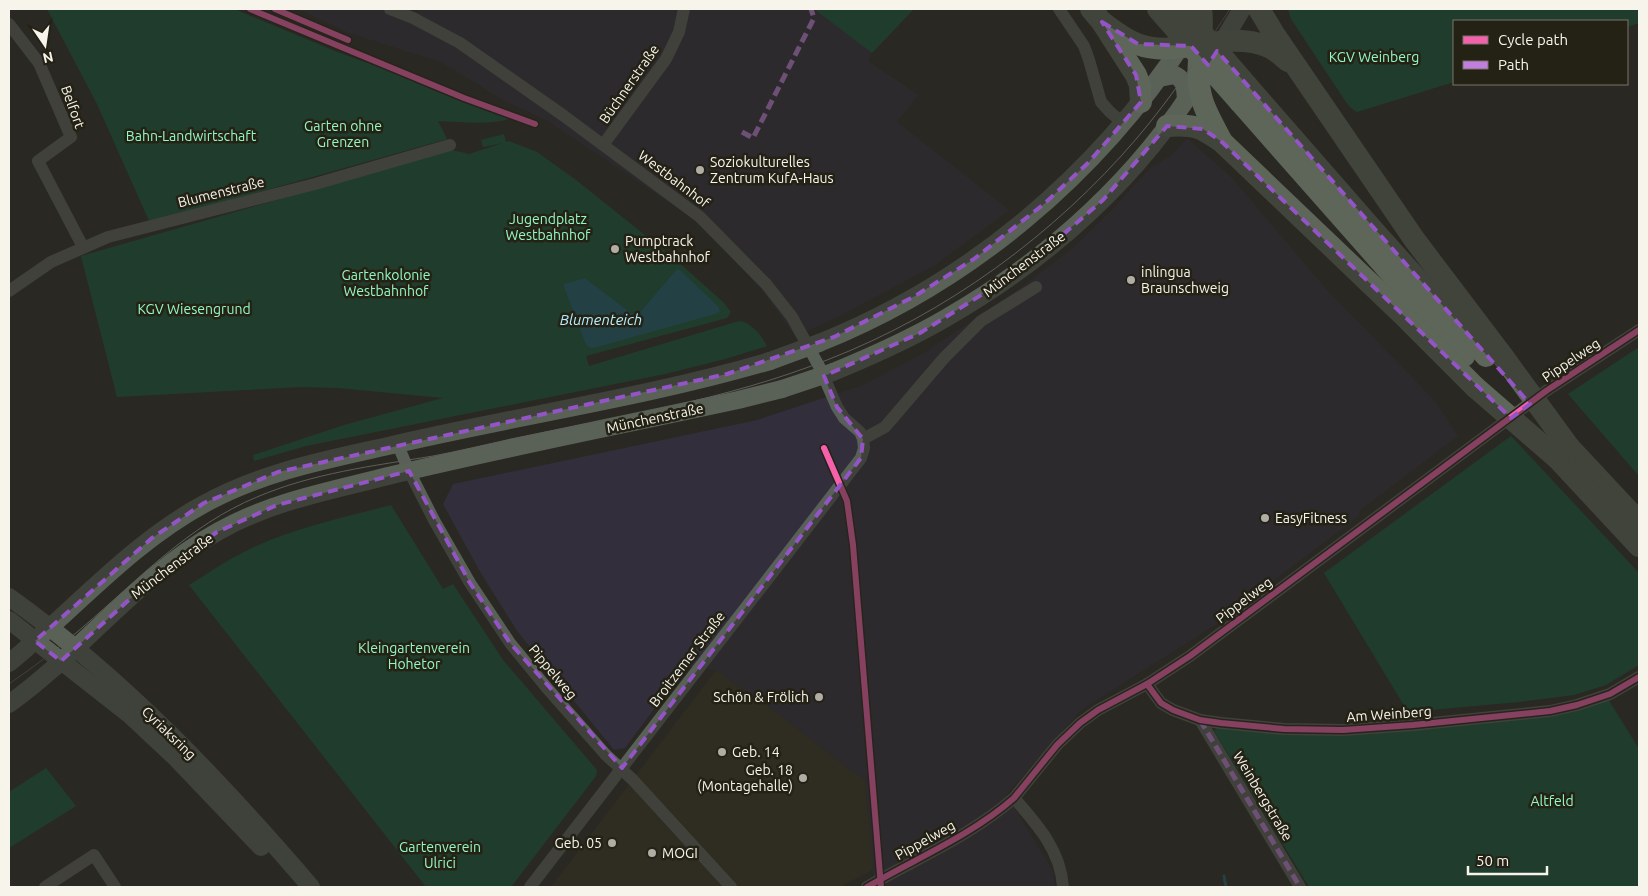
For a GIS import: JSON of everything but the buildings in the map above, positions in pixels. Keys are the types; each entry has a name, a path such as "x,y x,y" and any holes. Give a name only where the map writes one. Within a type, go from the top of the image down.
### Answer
{"highway":[{"path":"1158,9 1244,95 1490,373 1564,453 1639,546"},
{"path":"1259,9 1297,68 1414,238 1490,373 1564,453 1639,522"},
{"path":"1198,10 1244,95"},
{"path":"1198,10 1212,42 1198,81 1201,97 1222,142"},
{"path":"1096,15 1121,36 1138,44 1154,48 1180,48 1212,42 1245,41 1271,48 1297,68"},
{"path":"1096,15 1136,75 1140,86 1141,102"},
{"path":"1167,126 1187,125 1203,129 1222,142 1402,314 1490,373"}],"main road":[{"path":"1212,42 1242,9"},
{"name":"Münchenstraße","path":"9,663 152,538 175,521 237,488 278,472 309,463 397,443 651,392 727,374 819,343 876,317 915,296 974,259 1017,227 1054,196 1088,163 1124,124 1180,48 1198,10"},
{"path":"1158,78 1175,75 1180,78 1185,83 1186,100"},
{"name":"Münchenstraße","path":"9,704 30,688 160,572 198,544 234,523 277,505 409,471 782,389 833,372 877,354 937,324 1023,269 1103,200 1142,158 1198,81"},
{"name":"Cyriaksring","path":"9,597 75,648 172,734 236,801 311,887"},
{"name":"Cyriaksring","path":"9,620 130,715 228,811 296,887"}],"street":[{"name":"Westbahnhof","path":"390,9 421,22 460,43 700,217 766,284 792,317 820,368 837,408 844,418 860,432 864,443"},
{"name":"Büchnerstraße","path":"603,145 666,59 679,32 684,9"},
{"path":"1059,9 1084,46 1090,60 1101,102 1124,124"},
{"name":"Belfort","path":"9,24 39,63 71,138 38,161 83,247"},
{"name":"Blumenstraße","path":"9,291 51,262 108,237 315,184 450,144"},
{"path":"864,443 885,427 944,358 976,326 995,311 1036,287"},
{"name":"Pippelweg","path":"867,887 986,820 1014,798 1057,745 1080,722 1098,710 1147,684 1190,656 1546,391 1639,330"},
{"name":"Pippelweg","path":"397,443 409,471 470,583 510,643 606,756 622,768 731,887"},
{"name":"Broitzemer Straße","path":"530,887 861,458 864,443"},
{"name":"Am Weinberg","path":"1147,684 1161,703 1200,720 1284,729 1343,730 1521,715 1577,705 1610,694 1639,677"},
{"name":"Weinbergstraße","path":"1200,720 1300,887"},
{"path":"1014,798 1030,815 1046,838 1059,864 1063,887"},
{"path":"45,887 94,855 115,887"}],"highlighted area":[{"path":"1102,22 1138,44 1191,46 1208,65 1217,51 1530,404 1511,418 1222,142 1203,129 1167,126 1103,200 1023,269 920,333 824,376 837,407 863,439 861,458 622,768 510,643 470,583 409,471 277,505 217,532 160,572 61,661 35,641 152,538 204,503 278,472 727,374 834,337 915,296 974,259 1044,204 1088,163 1141,102 1136,75"}],"shaded area":[{"path":"298,9 404,9 418,12 419,9 814,9 872,53 868,61 918,95 897,122 1009,210 935,265 836,318 795,336 762,290 697,221 548,121 505,101 441,62 349,33"},
{"path":"1187,138 1232,178 1326,289 1434,400 1458,436 1359,511 1359,516 1215,625 1081,710 1006,795 1053,871 1055,887 874,887 865,779 846,767 784,718 716,670 686,666 625,748 614,750 517,631 479,570 443,504 453,484 757,420 863,385 924,353 1022,287 1072,249 1112,210 1150,168 1172,155"},
{"path":"716,670 784,718 846,767 865,779 873,870 840,887 551,887"}],"green space":[{"path":"47,9 234,9 335,51 515,117 497,122 467,123 438,121 447,139 150,223 97,104"},
{"path":"814,9 914,9 872,53"},
{"name":"KGV Weinberg","path":"1288,9 1639,9 1639,23 1628,27 1628,20 1453,20 1453,82 1357,112 1346,102 1291,19"},
{"path":"504,134 506,142 509,141 537,152 576,180 676,260 723,302 731,312 727,318 586,356 589,366 739,321 748,324 755,330 767,346 665,374 306,446 254,461 253,455 344,425 443,398 338,388 301,387 117,397 81,256 452,150 469,154 503,143 483,147 481,140","holes":["677,269 719,307 720,311 594,348 585,343 564,285 585,278 631,313 636,314 641,311"]},
{"path":"1639,347 1639,476 1568,394"},
{"path":"1511,436 1639,573 1639,665 1606,685 1574,695 1408,712 1324,573"},
{"name":"Kleingartenverein Hohetor","path":"391,505 443,589 453,584 503,660 597,770 596,776 511,887 426,887 189,585 222,564 278,537"},
{"name":"Altfeld","path":"1608,699 1639,749 1639,887 1309,887 1214,731 1218,727 1345,735"},
{"path":"46,768 76,806 9,848 9,792"}],"water":[{"name":"Blumenteich","path":"677,269 719,307 720,311 718,313 594,348 589,347 585,343 564,284 585,278 631,313 636,314 641,311"}],"waterway":[{"path":"1224,876 1226,887"}],"tram line":[{"path":"9,684 65,642 187,538 232,509 257,497 321,476 443,454 711,397 789,374 827,360 914,320 996,268 1034,239 1105,174 1162,107 1230,9"}],"marked path":[{"path":"742,132 753,138 814,18 811,9"},
{"path":"1200,720 1300,887"}],"cycle path":[{"path":"250,9 464,98 535,124"},
{"path":"275,9 348,40"},
{"path":"867,887 980,824 1014,798 1057,745 1080,723 1098,710 1147,684 1190,656 1546,391 1639,330"},
{"path":"824,448 847,501 853,545 881,887"},
{"path":"1147,684 1161,703 1173,710 1200,720 1284,729 1343,730 1550,711 1577,705 1610,694 1639,677"}],"place":[{"name":"Soziokulturelles Zentrum KufA-Haus","path":"700,170"},
{"name":"Pumptrack Westbahnhof","path":"615,249"},
{"name":"inlingua Braunschweig","path":"1131,280"},
{"name":"EasyFitness","path":"1265,518"},
{"name":"Schön & Frölich","path":"819,697"},
{"name":"Geb. 14","path":"722,752"},
{"name":"Geb. 18 (Montagehalle)","path":"803,778"},
{"name":"Geb. 05","path":"612,843"},
{"name":"MOGI","path":"652,853"}],"park label":[{"name":"Garten ohne Grenzen","path":"343,134"},
{"name":"Bahn-Landwirtschaft","path":"191,136"},
{"name":"Jugendplatz Westbahnhof","path":"548,227"},
{"name":"Gartenkolonie Westbahnhof","path":"386,284"},
{"name":"KGV Wiesengrund","path":"194,309"},
{"name":"Gartenverein Ulrici","path":"440,856"}]}
